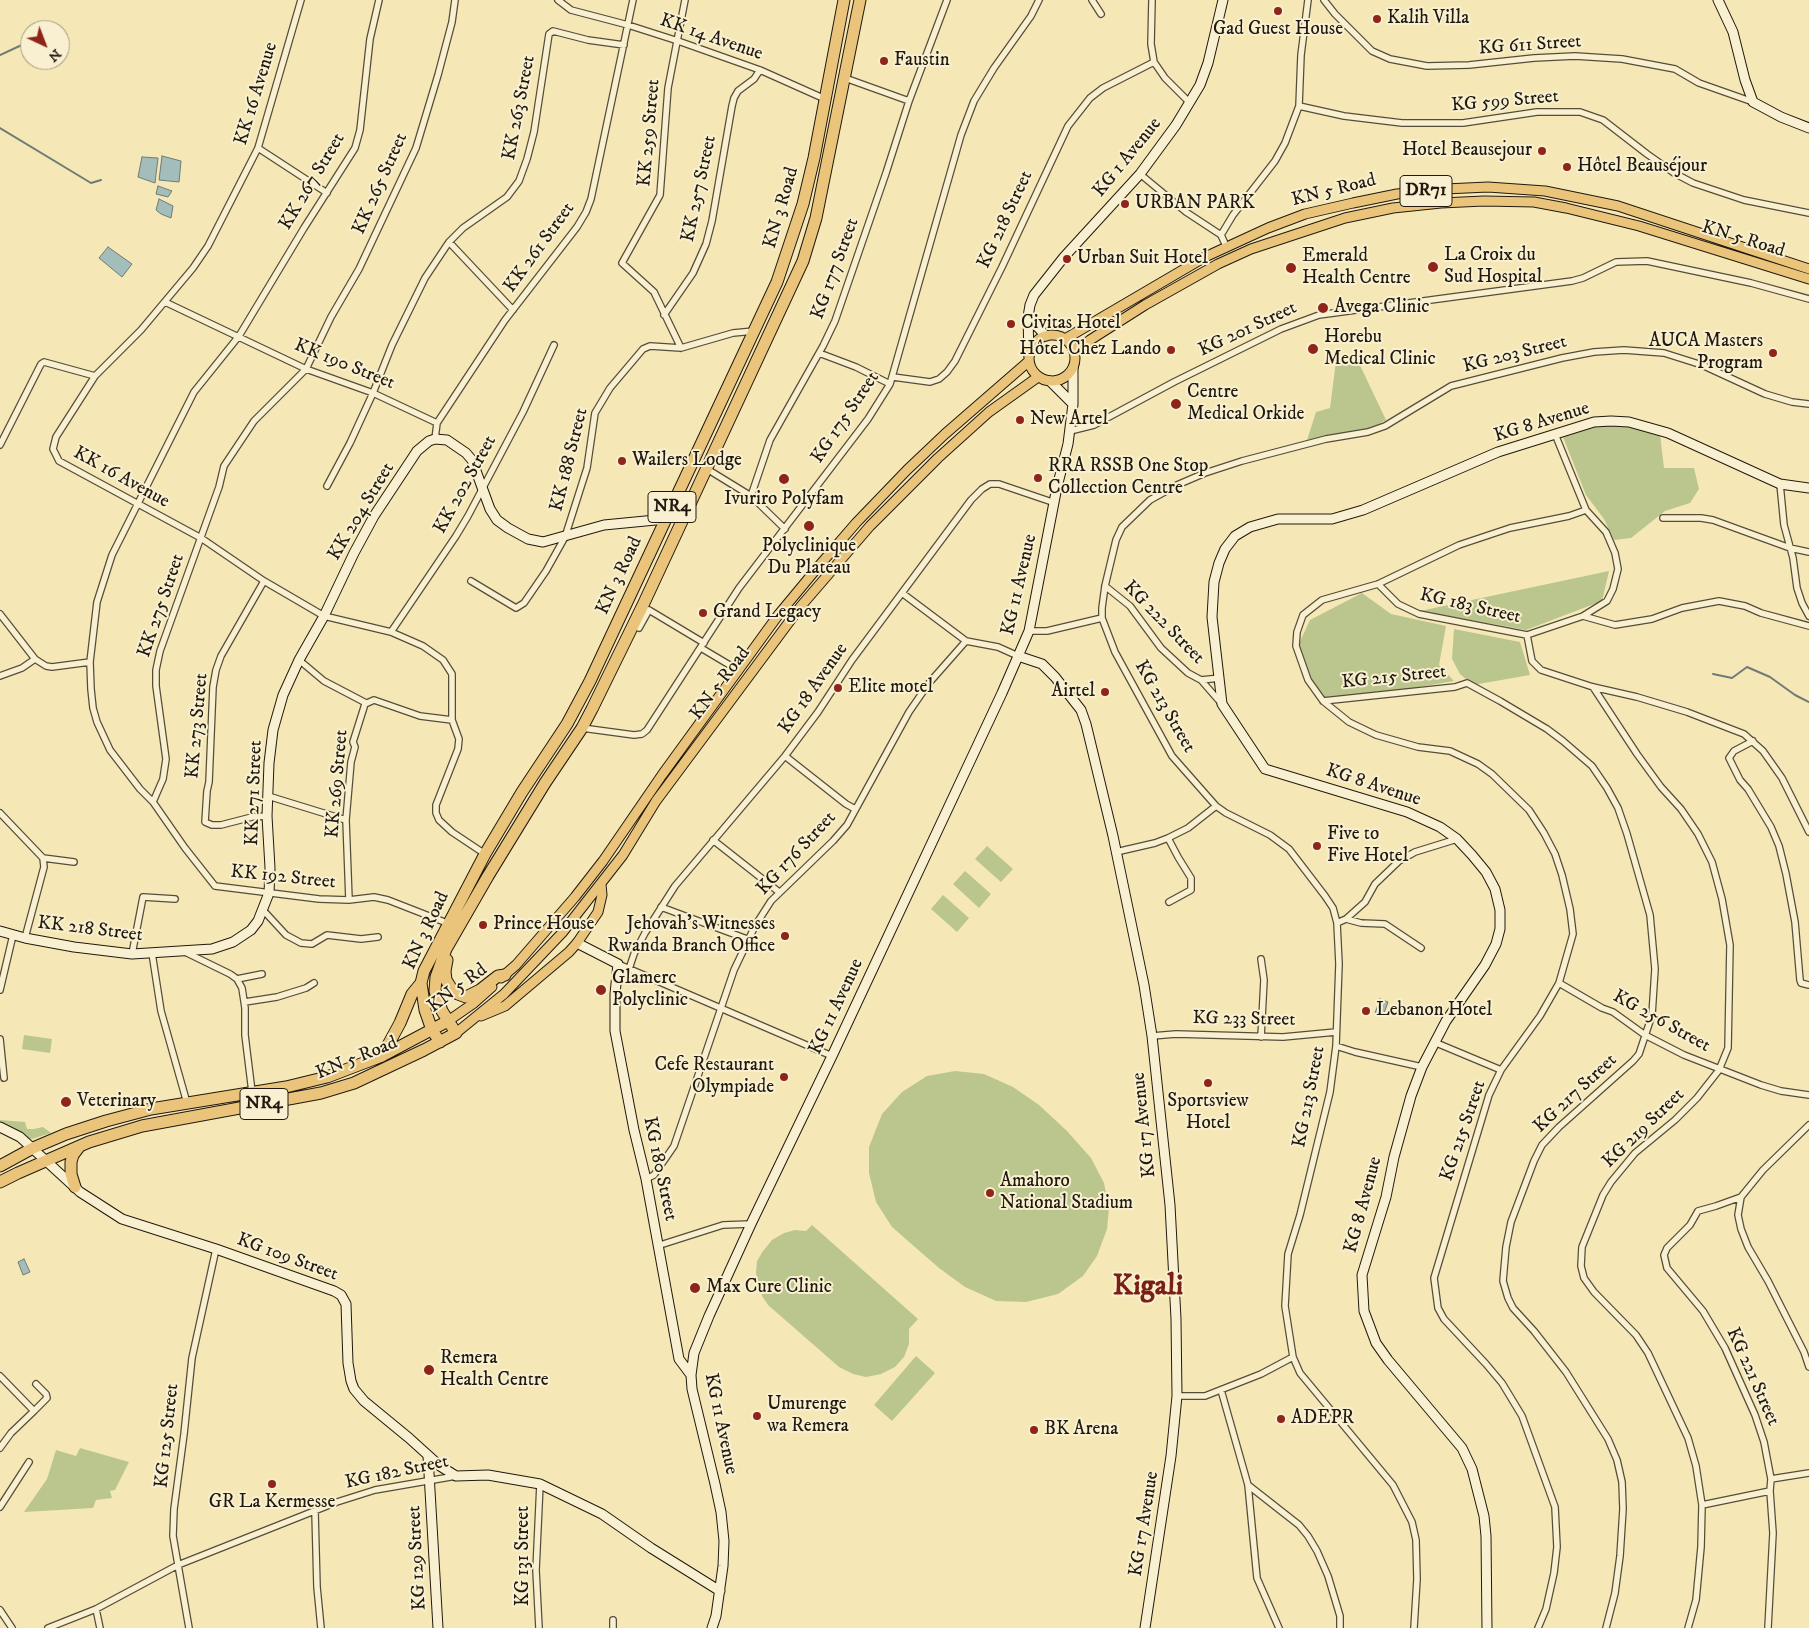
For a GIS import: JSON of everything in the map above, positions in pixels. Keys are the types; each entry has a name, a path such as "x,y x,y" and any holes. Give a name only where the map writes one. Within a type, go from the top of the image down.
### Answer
{"highway":[{"name":"KN 3 Road","path":"432,1030 425,1010 421,983 426,966 485,854 522,792 569,721 612,637 777,282 802,204 814,158 844,0"},
{"name":"KN 3 Road","path":"448,1021 439,1004 435,984 446,949 540,791 582,728 707,469 803,261 816,218 860,0"},
{"path":"785,258 803,261"},
{"path":"569,721 582,728"},
{"path":"446,949 446,980 458,994 466,997 498,976 505,974"},
{"path":"382,1056 400,1023 412,994 421,983"},
{"name":"KN 5 Rd","path":"432,1030 448,1021"},
{"name":"NR4","path":"448,1021 456,1033"},
{"name":"NR4","path":"432,1030 440,1042"},
{"name":"KN 5 Road","path":"382,1056 432,1030"},
{"name":"KN 5 Rd","path":"440,1042 456,1033"},
{"name":"KN 5 Road","path":"81,1145 142,1126 320,1093 354,1083 440,1042"},
{"name":"NR4","path":"0,1166 33,1148 66,1134 106,1121 150,1109 327,1077 382,1056"},
{"path":"75,1187 71,1174 71,1162 73,1154 81,1145"},
{"name":"NR4","path":"0,1182 81,1145"}],"main road":[{"name":"KN 5 Road","path":"1065,339 1226,246 1305,214 1397,194 1446,189 1488,187 1545,191 1618,206 1809,269"},
{"path":"1566,208 1568,195"},
{"name":"KN 5 Road","path":"1075,352 1090,340 1145,305 1218,264 1274,241 1345,218 1393,208 1441,202 1534,202 1566,208 1639,226 1809,279"},
{"path":"1046,336 1059,336 1065,339 1075,352 1073,368 1064,378 1050,382 1038,377 1030,367 1029,359 1034,343 1046,336"},
{"name":"KN 5 Road","path":"505,974 516,965 581,890 779,614 856,523 945,434 1029,359"},
{"name":"KN 5 Road","path":"456,1033 504,994 562,933 623,855 656,801 801,606 837,563 898,496 938,458 989,412 1038,377"},
{"path":"476,1018 505,1006 569,952 598,912 602,896 601,884"},
{"name":"KN 5 Rd","path":"448,1021 474,1003 505,974"}],"street":[{"name":"KK 16 Avenue","path":"301,0 258,148 208,246 193,268 141,330 95,376 56,437 53,449 59,461 201,538 264,581 324,616 391,632 422,646 447,666 452,674 452,720 459,739 458,749 436,804 436,813 439,820 452,832 485,854"},
{"name":"KK 267 Street","path":"138,505 194,392 239,336 355,148 360,130 370,39 379,0"},
{"name":"KK 265 Street","path":"201,538 219,487 224,466 254,421 306,369 331,317 360,269 416,148 452,22 455,0"},
{"name":"KK 14 Avenue","path":"558,0 571,10 678,41 760,70 825,99"},
{"name":"KK 261 Street","path":"438,439 437,423 513,310 577,228 586,212 633,0"},
{"path":"678,41 684,0"},
{"name":"KG 177 Street","path":"751,496 770,440 835,321 909,101 947,0"},
{"name":"KG 175 Street","path":"582,728 642,734 647,730 740,588 868,419 890,384 960,135 974,101 994,68 1031,16 1039,0"},
{"path":"1092,0 1101,14"},
{"path":"1152,0 1151,44 1154,62 1165,78 1190,103"},
{"name":"KG 1 Avenue","path":"1029,359 1028,318 1034,295 1140,174 1160,149 1190,103 1200,85 1208,63 1223,0"},
{"path":"1222,235 1233,215 1275,161 1285,143 1299,106 1301,55 1308,0"},
{"name":"KG 611 Street","path":"1324,0 1335,14 1372,51 1399,61 1427,66 1469,65 1566,56 1622,59 1676,69 1699,83 1754,102"},
{"path":"1718,0 1733,32 1745,80 1754,102 1781,117 1809,128"},
{"name":"KK 263 Street","path":"327,486 350,443 392,345 425,278 449,242 463,228 507,197 519,181 534,132 549,34 553,31 588,40 624,45"},
{"name":"KK 259 Street","path":"678,41 668,88 660,196 622,263 654,292 681,348"},
{"name":"KG 218 Street","path":"893,377 930,382 947,372 955,361 993,284 1068,126 1090,98 1103,88 1154,62"},
{"name":"KK 257 Street","path":"664,315 689,279 706,244 712,221 734,98 738,91 754,78 760,70"},
{"path":"845,78 909,101"},
{"name":"KG 599 Street","path":"1299,106 1344,116 1402,124 1463,123 1537,112 1580,112 1603,120 1654,159 1693,183 1744,200 1809,213"},
{"path":"258,148 327,193"},
{"path":"1140,174 1186,212 1222,235 1226,246"},
{"path":"449,242 513,310"},
{"name":"KG 201 Street","path":"1070,431 1094,425 1174,382 1281,329 1319,315 1572,281 1583,278 1616,262 1647,261 1751,283 1809,299"},
{"name":"KK 190 Street","path":"165,302 306,369 373,393 437,423"},
{"path":"1028,318 1046,336"},
{"name":"KK 188 Street","path":"471,582 516,608 520,606 546,571 565,537 587,468 595,413 616,380 643,349 650,346 681,348 733,333 754,331"},
{"name":"KK 202 Street","path":"391,632 456,536 523,412 554,345"},
{"name":"KG 203 Street","path":"1102,618 1105,586 1116,540 1122,527 1150,500 1177,485 1205,473 1242,461 1326,439 1368,432 1385,426 1451,386 1562,358 1594,352 1624,350 1664,354 1702,365 1765,394 1792,402 1809,404"},
{"path":"819,353 856,367 890,384"},
{"path":"0,445 41,364 44,362 95,376"},
{"name":"KG 11 Avenue","path":"712,1628 720,1591 724,1541 721,1512 692,1390 691,1375 694,1353 751,1224 832,1056 1029,631 1070,431 1073,404 1073,368"},
{"path":"1050,382 1073,404"},
{"name":"KG 8 Avenue","path":"1486,1628 1486,1536 1484,1516 1472,1469 1462,1448 1376,1343 1364,1311 1362,1275 1386,1196 1394,1157 1411,1096 1422,1067 1446,1021 1485,965 1496,944 1500,929 1500,910 1495,889 1486,872 1457,839 1440,827 1407,812 1265,769 1222,704 1212,617 1214,582 1219,563 1235,536 1250,527 1278,519 1332,519 1363,510 1498,452 1594,422 1611,420 1629,422 1668,434 1780,484 1809,488"},
{"path":"1527,636 1582,616 1607,601 1613,589 1618,570 1615,553 1606,532 1586,510 1555,434"},
{"path":"438,439 454,443 472,460 490,509 497,520 528,539 543,542 604,525 666,519"},
{"name":"KK 204 Street","path":"324,616 374,516 418,451 423,445 438,439"},
{"path":"707,469 751,496 785,529"},
{"name":"KG 18 Avenue","path":"629,969 634,954 675,886 785,756 818,712 852,660 971,500 990,484 1000,484 1054,504"},
{"path":"1780,484 1784,525 1797,588 1809,616"},
{"name":"KK 192 Street","path":"138,505 112,555 97,602 90,662 93,708 105,741 140,789 153,802 185,848 215,886 319,899 349,900 374,897 388,900 447,923"},
{"name":"KG 183 Street","path":"1586,510 1569,516 1510,528 1459,545 1378,584 1398,604 1419,614 1527,636 1532,661 1541,670 1592,687 1637,697 1687,712 1744,734 1763,752 1782,778 1809,832"},
{"path":"1663,518 1701,518 1713,520 1790,548 1809,552"},
{"name":"KK 275 Street","path":"153,802 163,779 166,758 156,686 156,670 160,651 201,538"},
{"name":"KK 273 Street","path":"264,581 221,656 216,670 213,687 209,782 205,822 212,825 221,825 252,817 267,816"},
{"name":"KG 215 Street","path":"1378,584 1322,600 1303,615 1297,632 1296,646 1308,680 1323,701 1349,722 1376,735 1418,747 1450,751 1478,764 1492,774 1529,810 1544,833 1555,854 1562,875 1572,923 1573,934 1559,983 1540,1016 1502,1070 1489,1095 1434,1278 1438,1308 1444,1319 1497,1377 1522,1416 1555,1507 1557,1547 1554,1573 1546,1609 1538,1628"},
{"name":"KG 222 Street","path":"1105,586 1130,606 1161,648 1188,673 1201,680 1222,704"},
{"path":"902,593 966,641 998,647 1018,656"},
{"path":"1582,616 1615,625 1652,619 1682,608 1719,601 1745,606 1761,613 1809,626"},
{"path":"633,625 639,628 649,610 738,670"},
{"path":"0,614 36,659 46,666 52,667 90,662"},
{"name":"KK 271 Street","path":"269,893 270,868 267,816 269,763 273,730 283,695 299,660 324,616"},
{"path":"1029,631 1047,631 1102,618"},
{"name":"KG 213 Street","path":"1102,618 1115,652 1172,756 1216,806 1270,835 1288,849 1325,896 1332,908 1337,923 1339,964 1336,1046 1330,1092 1300,1215 1288,1254 1285,1306 1293,1357 1300,1374 1393,1485 1412,1522 1416,1540 1417,1579 1414,1628"},
{"name":"KG 176 Street","path":"646,1179 654,1175 674,1146 734,970 747,939 771,901 847,825 909,712 929,683 966,641"},
{"name":"KG 17 Avenue","path":"1018,656 1042,664 1064,687 1081,710 1086,724 1116,852 1144,985 1152,1036 1170,1205 1176,1319 1177,1396 1169,1474 1145,1628"},
{"path":"0,676 22,668 36,659"},
{"path":"299,660 324,681 366,703 374,700 420,716 452,720"},
{"name":"KG 222 Street","path":"1201,680 1220,678"},
{"name":"KG 215 Street","path":"1323,701 1455,687 1467,683"},
{"name":"KG 217 Street","path":"1467,683 1564,741 1592,766 1618,808 1650,915 1655,969 1652,1015 1638,1054 1633,1061 1566,1120 1542,1145 1511,1222 1504,1263 1503,1281 1513,1308 1534,1331 1566,1372 1608,1439 1617,1460 1622,1482 1623,1509 1620,1556 1615,1593 1606,1628"},
{"name":"KG 219 Street","path":"1592,687 1661,787 1689,820 1698,834 1712,862 1722,899 1730,945 1728,1048 1719,1070 1697,1098 1675,1120 1635,1153 1611,1182 1594,1216 1582,1247 1581,1266 1584,1278 1594,1292 1627,1324 1648,1353 1688,1438 1696,1466 1702,1505 1702,1547 1696,1600 1688,1628"},
{"name":"KK 269 Street","path":"349,900 346,820 351,762 355,747 353,742 366,703"},
{"path":"1753,741 1734,750 1729,758 1740,780 1748,789 1771,827 1779,846 1795,922 1800,980 1802,983 1809,985"},
{"path":"785,756 846,804 856,809"},
{"path":"268,796 346,820"},
{"path":"1116,852 1168,838 1188,828 1216,806"},
{"path":"0,813 43,858 44,867 24,938"},
{"path":"1168,838 1191,878 1191,890 1169,902"},
{"path":"1337,923 1346,919 1365,902 1375,884 1399,861 1415,852 1457,839"},
{"path":"713,840 779,892"},
{"path":"43,858 74,862"},
{"name":"KK 218 Street","path":"0,931 24,938 74,947 132,954 212,950 233,942 252,930 258,921 269,893"},
{"path":"132,954 144,897 175,899"},
{"path":"661,907 747,939"},
{"path":"263,910 286,935 301,942 312,944 327,935 361,939 378,937"},
{"path":"1346,919 1361,923 1385,924 1421,948"},
{"path":"0,990 13,935"},
{"path":"577,943 629,969 832,1056"},
{"path":"185,952 222,969 237,979 242,988 245,1002 245,1036 252,1092"},
{"path":"152,953 161,1011 187,1103"},
{"path":"1261,959 1264,980 1262,1037"},
{"name":"KG 180 Street","path":"618,964 615,994 615,1031 634,1130 646,1179 679,1359 691,1375"},
{"path":"237,979 262,974"},
{"path":"245,1002 284,995 306,988 314,983"},
{"name":"KG 256 Street","path":"1559,983 1602,1008 1613,1012 1645,1035 1684,1055 1719,1070 1781,1091 1809,1095"},
{"name":"KG 233 Street","path":"1152,1036 1176,1034 1262,1037 1301,1036 1336,1032"},
{"path":"0,1040 4,1078"},
{"path":"1434,1042 1502,1070"},
{"path":"1336,1046 1422,1067"},
{"path":"1809,1125 1763,1170 1741,1197 1738,1215 1748,1247 1768,1280 1804,1352 1809,1367"},
{"name":"KG 109 Street","path":"0,1127 20,1136 75,1187 94,1202 122,1219 216,1250 341,1296 346,1304 348,1363 354,1389 364,1401 410,1438 428,1456 456,1476"},
{"name":"KG 221 Street","path":"1741,1197 1698,1211 1690,1225 1667,1248 1664,1262 1703,1311 1725,1348 1755,1415 1764,1442 1771,1479 1772,1533 1768,1628"},
{"path":"657,1246 724,1225 751,1224"},
{"name":"KG 125 Street","path":"189,1628 173,1536 174,1509 192,1358 216,1250"},
{"path":"1177,1396 1205,1396 1260,1374 1293,1357"},
{"path":"0,1376 34,1411"},
{"path":"0,1448 11,1432 47,1398 46,1394 36,1384"},
{"path":"1221,1390 1248,1485 1257,1578 1279,1628"},
{"name":"KG 129 Street","path":"428,1456 431,1481 432,1538 438,1628"},
{"path":"0,1507 29,1462"},
{"path":"1771,1479 1809,1473"},
{"name":"KG 182 Street","path":"48,1628 96,1609 178,1565 337,1502 375,1490 456,1476 488,1475 540,1484 602,1514 651,1548 720,1591"},
{"name":"KG 131 Street","path":"539,1628 536,1570 540,1484"},
{"path":"1248,1485 1299,1525 1308,1536 1328,1576 1340,1616 1340,1628"},
{"path":"1702,1505 1770,1491"},
{"path":"315,1512 317,1587 321,1628"},
{"path":"96,1609 100,1628"},
{"path":"0,1610 12,1628"},
{"path":"613,1620 614,1628"}],"green space":[{"path":"1357,359 1386,420 1370,430 1307,440 1316,412 1330,408 1336,361"},
{"path":"1631,422 1660,434 1664,468 1694,468 1699,489 1690,503 1665,511 1631,538 1614,540 1604,519 1586,495 1563,437 1604,424"},
{"path":"1609,571 1602,601 1526,630 1420,611"},
{"path":"1362,593 1391,614 1446,626 1439,665 1454,681 1326,703 1295,652 1310,620"},
{"path":"1454,629 1520,642 1530,675 1473,685 1460,674 1452,659"},
{"path":"987,846 1013,869 1001,882 975,859"},
{"path":"965,871 991,894 979,908 953,884"},
{"path":"943,895 969,918 957,932 931,909"},
{"path":"24,1035 52,1039 50,1053 22,1049"},
{"name":"Amahoro National Stadium","path":"955,1071 984,1074 1013,1087 1039,1105 1067,1131 1091,1158 1104,1183 1109,1208 1107,1229 1097,1256 1083,1276 1058,1294 1026,1302 996,1301 965,1287 939,1268 892,1227 876,1202 869,1173 869,1147 882,1114 902,1092 927,1076"},
{"path":"0,1120 25,1122 27,1129 43,1127 51,1133 32,1139 20,1137 0,1127"},
{"path":"812,1225 918,1319 909,1329 909,1344 904,1357 895,1367 881,1374 866,1377 853,1374 839,1367 768,1305 762,1296 756,1273 757,1261 763,1251 772,1240 784,1233 795,1230 806,1231"},
{"path":"916,1356 935,1373 892,1421 874,1405"},
{"path":"80,1448 129,1462 115,1490 110,1491 112,1498 96,1500 93,1508 24,1512 47,1479 56,1450 76,1456"}],"water":[{"path":"162,156 181,161 179,182 159,180"},
{"path":"142,157 158,158 155,183 138,177"},
{"path":"158,186 172,191 168,197 156,194"},
{"path":"159,199 173,206 171,218 156,210"},
{"path":"108,247 132,264 122,277 99,258"},
{"path":"1380,999 1388,1002 1383,1016 1375,1013"},
{"path":"24,1259 30,1272 23,1275 18,1262"}],"waterway":[{"path":"0,55 20,46"},
{"path":"0,128 91,183 101,180"},
{"path":"1713,674 1732,678 1747,667 1770,677 1795,695 1809,702"}],"place":[{"name":"Gad Guest House","path":"1278,11"},
{"name":"Kalih Villa","path":"1377,19"},
{"name":"Faustin","path":"884,61"},
{"name":"Hotel Beausejour","path":"1542,151"},
{"name":"Hôtel Beauséjour","path":"1567,167"},
{"name":"URBAN PARK","path":"1125,204"},
{"name":"Urban Suit Hotel","path":"1067,259"},
{"name":"La Croix du Sud Hospital","path":"1433,267"},
{"name":"Emerald Health Centre","path":"1291,268"},
{"name":"Avega Clinic","path":"1323,308"},
{"name":"Civitas Hotel","path":"1011,324"},
{"name":"Horebu Medical Clinic","path":"1313,349"},
{"name":"Hôtel Chez Lando","path":"1171,350"},
{"name":"AUCA Masters Program","path":"1773,353"},
{"name":"Centre Medical Orkide","path":"1176,404"},
{"name":"New Artel","path":"1020,420"},
{"name":"Wailers Lodge","path":"622,461"},
{"name":"RRA RSSB One Stop Collection Centre","path":"1038,478"},
{"name":"Ivuriro Polyfam","path":"784,479"},
{"name":"Polyclinique Du Plateau","path":"809,526"},
{"name":"Grand Legacy","path":"703,613"},
{"name":"Elite motel","path":"838,688"},
{"name":"Airtel","path":"1105,692"},
{"name":"Five to Five Hotel","path":"1317,846"},
{"name":"Prince House","path":"483,925"},
{"name":"Jehovah's Witnesses Rwanda Branch Office","path":"785,936"},
{"name":"Glamerc Polyclinic","path":"601,990"},
{"name":"Lebanon Hotel","path":"1366,1011"},
{"name":"Cefe Restaurant Olympiade","path":"784,1077"},
{"name":"Sportsview Hotel","path":"1208,1083"},
{"name":"Veterinary","path":"66,1102"},
{"name":"Amahoro National Stadium","path":"990,1193"},
{"name":"Max Cure Clinic","path":"695,1288"},
{"name":"Remera Health Centre","path":"429,1370"},
{"name":"Umurenge wa Remera","path":"757,1416"},
{"name":"ADEPR","path":"1281,1419"},
{"name":"BK Arena","path":"1034,1430"},
{"name":"GR La Kermesse","path":"272,1484"}],"district":[{"name":"Kigali","path":"1148,1288"}]}
